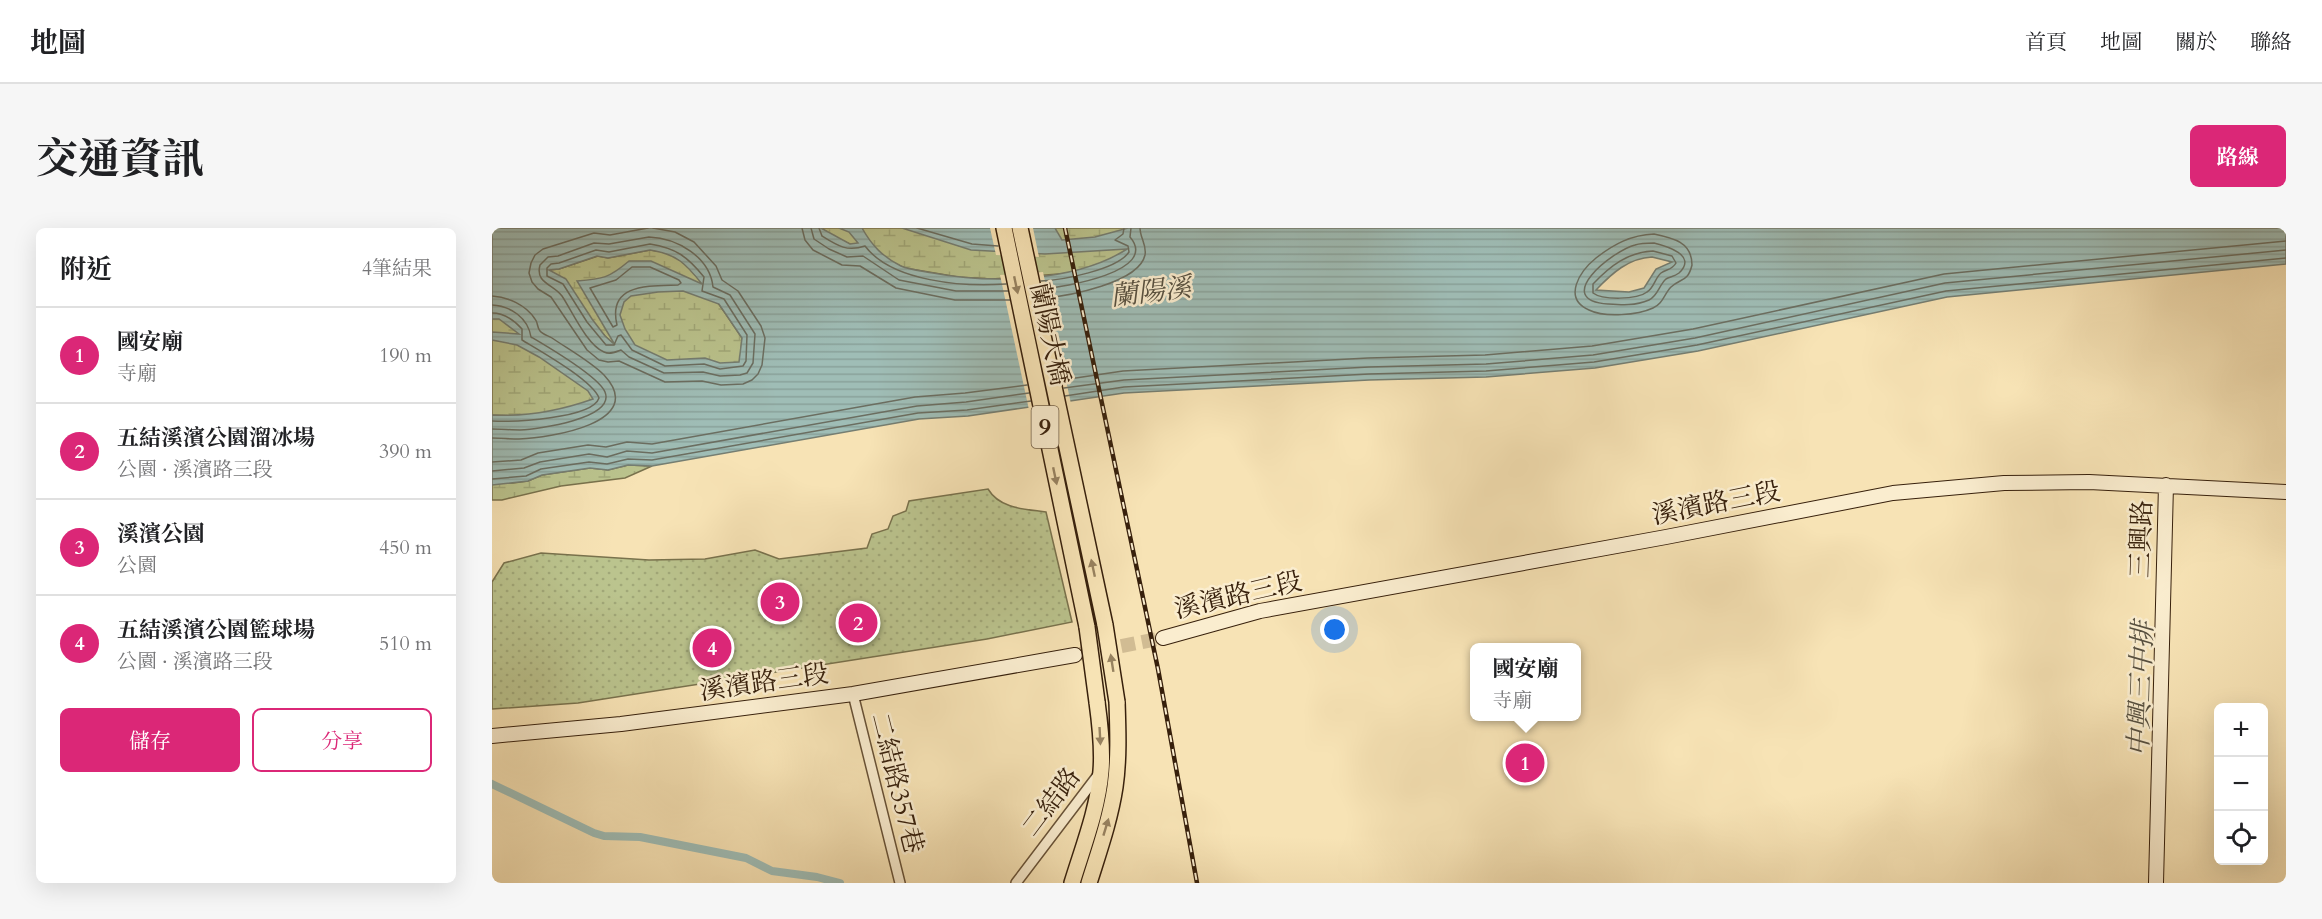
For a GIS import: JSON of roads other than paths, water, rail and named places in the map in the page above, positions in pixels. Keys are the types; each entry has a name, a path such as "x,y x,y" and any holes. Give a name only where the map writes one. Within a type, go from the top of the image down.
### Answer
{"main road":[{"name":"蘭陽大橋","path":"1004,228 1086,627 1101,738 1101,771"},
{"name":"蘭陽大橋","path":"1020,228 1105,625 1117,702 1119,747"},
{"name":"9","path":"1089,883 1109,819 1119,747"},
{"name":"9","path":"1072,883 1092,815 1101,771"}],"street":[{"name":"溪濱路三段","path":"1163,638 1260,611 1893,494 2004,483 2166,485 2286,492"},
{"name":"三興路","path":"2156,883 2166,485"},
{"name":"溪濱路三段","path":"492,736 621,724 853,694 1075,655"},
{"name":"二結路357巷","path":"853,694 900,883"},
{"name":"二結路","path":"1016,883 1119,747"}],"water":[{"name":"蘭陽溪","path":"492,228 821,228 850,244 858,243 849,232 839,228 862,228 878,250 895,263 905,267 981,279 1006,279 1033,278 1083,268 1127,249 1045,254 971,250 902,228 1055,228 1062,240 1095,237 1128,228 2286,228 2286,264 1947,297 1698,351 1595,368 1486,377 1369,380 1124,393 968,416 919,419 652,466 628,465 608,470 590,468 542,475 528,481 492,485 492,415 543,412 593,399 588,391 539,357 517,345 492,340 492,332 519,334 499,319 492,319","holes":["650,250 667,254 680,261 702,284 651,261 629,261 605,277 577,281 615,345 592,319 566,279 549,270 559,269 597,256 608,258","1652,257 1672,262 1656,269 1644,288 1629,292 1596,290 1628,263","683,291 719,304 742,338 739,362 720,363 705,358 667,360 635,345 620,315 624,302 631,296"]}],"waterway":[{"path":"492,784 604,836 640,837 746,858 772,871 817,877 840,883"}],"tunnel":[{"path":"1080,654 1163,638"}],"railway":[{"path":"1065,228 1158,669 1197,883"}],"place":[{"name":"溪濱公園","path":"780,602"},
{"name":"五結溪濱公園溜冰場","path":"858,623"},
{"name":"五結溪濱公園籃球場","path":"712,648"},
{"name":"國安廟","path":"1525,763"}],"water label":[{"name":"中興三中排","path":"2141,689"}]}
